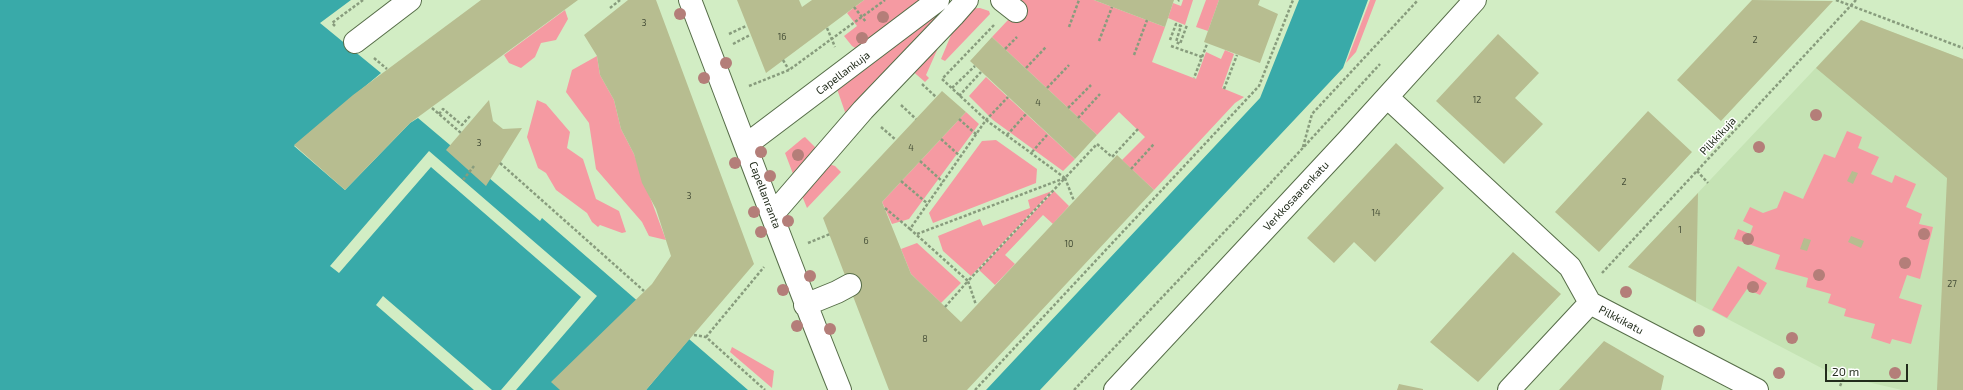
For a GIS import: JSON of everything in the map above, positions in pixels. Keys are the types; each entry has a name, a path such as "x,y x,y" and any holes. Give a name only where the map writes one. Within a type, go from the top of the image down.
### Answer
{"street":[{"path":"354,42 410,0"},
{"name":"Capellanranta","path":"690,0 773,214 806,305 840,390"},
{"name":"Capellankuja","path":"746,145 938,0"},
{"path":"773,214 863,110 954,16 967,0"},
{"name":"Verkkosaarenkatu","path":"1115,390 1475,0"},
{"path":"1386,97 1570,266 1591,293"},
{"path":"806,305 850,285"},
{"name":"Pilkkikatu","path":"1509,390 1591,293 1757,390"}],"path":[{"path":"342,15 363,0"},
{"path":"610,8 620,0"},
{"path":"747,87 789,70 885,0"},
{"path":"1069,27 1079,0"},
{"path":"975,390 1259,86 1293,0"},
{"path":"1303,147 1312,114 1418,0"},
{"path":"1836,0 1963,48"},
{"name":"Pilkkikuja","path":"1591,293 1696,171 1849,5 1856,0"},
{"path":"1010,6 942,79 986,120 1032,152 1064,178 1074,201"},
{"path":"1099,41 1112,7"},
{"path":"1134,55 1147,20"},
{"path":"1170,40 1176,24 1181,26 1176,42 1180,44 1187,25"},
{"path":"727,35 746,26"},
{"path":"731,45 750,35"},
{"path":"1005,49 1018,36"},
{"path":"1194,78 1207,44"},
{"path":"1171,46 1202,57"},
{"path":"1026,68 1046,47"},
{"path":"1224,89 1237,55"},
{"path":"1074,390 1384,59"},
{"path":"783,60 789,70"},
{"path":"1047,88 1069,65"},
{"path":"952,88 975,66"},
{"path":"959,96 981,72"},
{"path":"1068,108 1091,85"},
{"path":"1078,118 1100,94"},
{"path":"910,229 986,120 1008,97"},
{"path":"432,108 461,133"},
{"path":"439,114 443,109 462,125 470,116"},
{"path":"1007,135 1026,114"},
{"path":"959,119 977,135"},
{"path":"945,307 1097,144 1112,157 1138,129"},
{"path":"1032,152 1048,135"},
{"path":"941,139 961,157"},
{"path":"1131,169 1154,144"},
{"path":"920,161 943,182"},
{"path":"500,163 644,291"},
{"path":"463,180 474,166"},
{"path":"1696,171 1708,183"},
{"path":"917,234 1064,178"},
{"path":"901,181 928,204"},
{"path":"885,208 917,234 968,281 976,305"},
{"path":"706,337 767,263"},
{"path":"694,335 706,337 766,390"},
{"path":"1840,386 1844,377"}],"shaded area":[{"path":"864,0 926,0 857,49 852,46 844,36 857,26 847,13"},
{"path":"1021,0 1094,0 1165,27 1152,62 1196,79 1206,52 1221,59 1225,50 1234,54 1222,88 1244,97 1235,103 1154,190 1122,160 1145,137 1119,112 1097,135 992,37 1023,4"},
{"path":"1183,0 1193,0 1185,25 1168,18 1173,3 1181,6"},
{"path":"1206,0 1219,0 1208,31 1196,27"},
{"path":"1370,0 1376,0 1356,52 1346,63"},
{"path":"941,8 947,10 850,115 845,112 837,89"},
{"path":"980,8 989,11 990,14 945,61 941,59 959,16 966,9"},
{"path":"565,10 568,19 556,40 541,43 535,57 521,68 509,63 504,55"},
{"path":"1861,20 1963,59 1963,390 1902,390 1833,374 1628,267"},
{"path":"946,30 926,75 929,78 925,82 909,68"},
{"path":"597,56 600,75 614,100 621,129 634,154 666,240 649,236 642,222 596,169 589,123 566,92 572,70"},
{"path":"986,77 1075,159 1063,171 993,120 969,96"},
{"path":"537,100 546,104 570,132 567,148 583,159 596,199 619,211 626,232 622,233 600,225 598,227 592,222 587,213 556,190 546,173 538,168 527,137"},
{"path":"966,112 979,124 909,219 892,224 882,202"},
{"path":"1847,131 1862,137 1858,148 1879,157 1871,174 1892,183 1895,175 1916,184 1906,207 1922,214 1919,224 1933,227 1920,279 1907,275 1899,298 1922,305 1911,344 1892,339 1890,344 1871,338 1875,324 1844,316 1846,309 1828,303 1831,294 1806,287 1808,278 1775,269 1780,255 1734,239 1738,229 1750,234 1753,226 1743,221 1750,207 1763,213 1777,208 1784,191 1803,199 1824,154 1835,158"},
{"path":"805,137 817,149 795,179 785,153"},
{"path":"996,140 1037,169 1036,183 933,223 929,213 982,141"},
{"path":"829,164 835,166 841,172 807,208 800,191"},
{"path":"1052,191 971,276 943,251 938,236 980,219 983,226 1030,208 1028,200"},
{"path":"1054,191 1069,206 1053,224 1043,215 1005,255 1015,264 995,285 979,270"},
{"path":"917,243 961,283 941,303 911,274 901,249"},
{"path":"1738,266 1767,283 1760,295 1747,289 1727,318 1712,310"},
{"path":"732,347 774,371 772,388 730,352"}],"water":[{"path":"0,0 351,0 320,23 381,73 294,146 345,190 410,123 418,118 540,221 542,218 641,304 578,390 0,390"},
{"path":"1299,0 1368,0 1343,68 1040,390 986,390 1260,98"},
{"path":"689,339 748,390 646,390"}],"pier":[{"path":"429,151 597,296 516,390 501,390 581,297 431,167 339,273 330,266"},
{"path":"383,296 492,390 474,390 376,305"}],"building":[{"path":"481,0 578,0 410,123 345,190 294,145 353,95"},
{"path":"628,0 656,0 754,264 646,390 560,390 551,382 652,284 671,256 656,209 642,183 634,154 621,129 614,100 600,75 597,56 584,35"},
{"path":"737,0 799,0 802,7 812,0 864,0 766,73"},
{"path":"1094,0 1174,0 1165,27"},
{"path":"1219,0 1260,0 1258,5 1278,14 1260,63 1204,42"},
{"path":"1752,0 1833,1 1721,121 1677,80"},
{"path":"1861,20 1963,59 1963,390 1937,390 1947,178 1816,68"},
{"path":"1498,34 1539,73 1515,98 1543,124 1504,164 1436,101"},
{"path":"992,37 1097,135 1075,159 970,61"},
{"path":"942,91 966,112 882,202 911,274 961,322 1117,155 1154,190 967,390 889,390 823,218"},
{"path":"489,100 493,121 503,129 522,128 486,186 446,150"},
{"path":"1648,111 1692,152 1599,252 1555,212"},
{"path":"1396,143 1444,188 1375,262 1354,242 1334,263 1307,238"},
{"path":"1852,171 1858,173 1853,184 1847,181"},
{"path":"1698,193 1696,302 1628,267"},
{"path":"1851,236 1864,241 1861,248 1848,242"},
{"path":"1804,238 1811,240 1807,251 1800,249"},
{"path":"1513,252 1561,294 1478,382 1430,342"},
{"path":"1604,341 1664,376 1661,390 1559,390"},
{"path":"1399,384 1423,389 1423,390 1397,390"}]}
